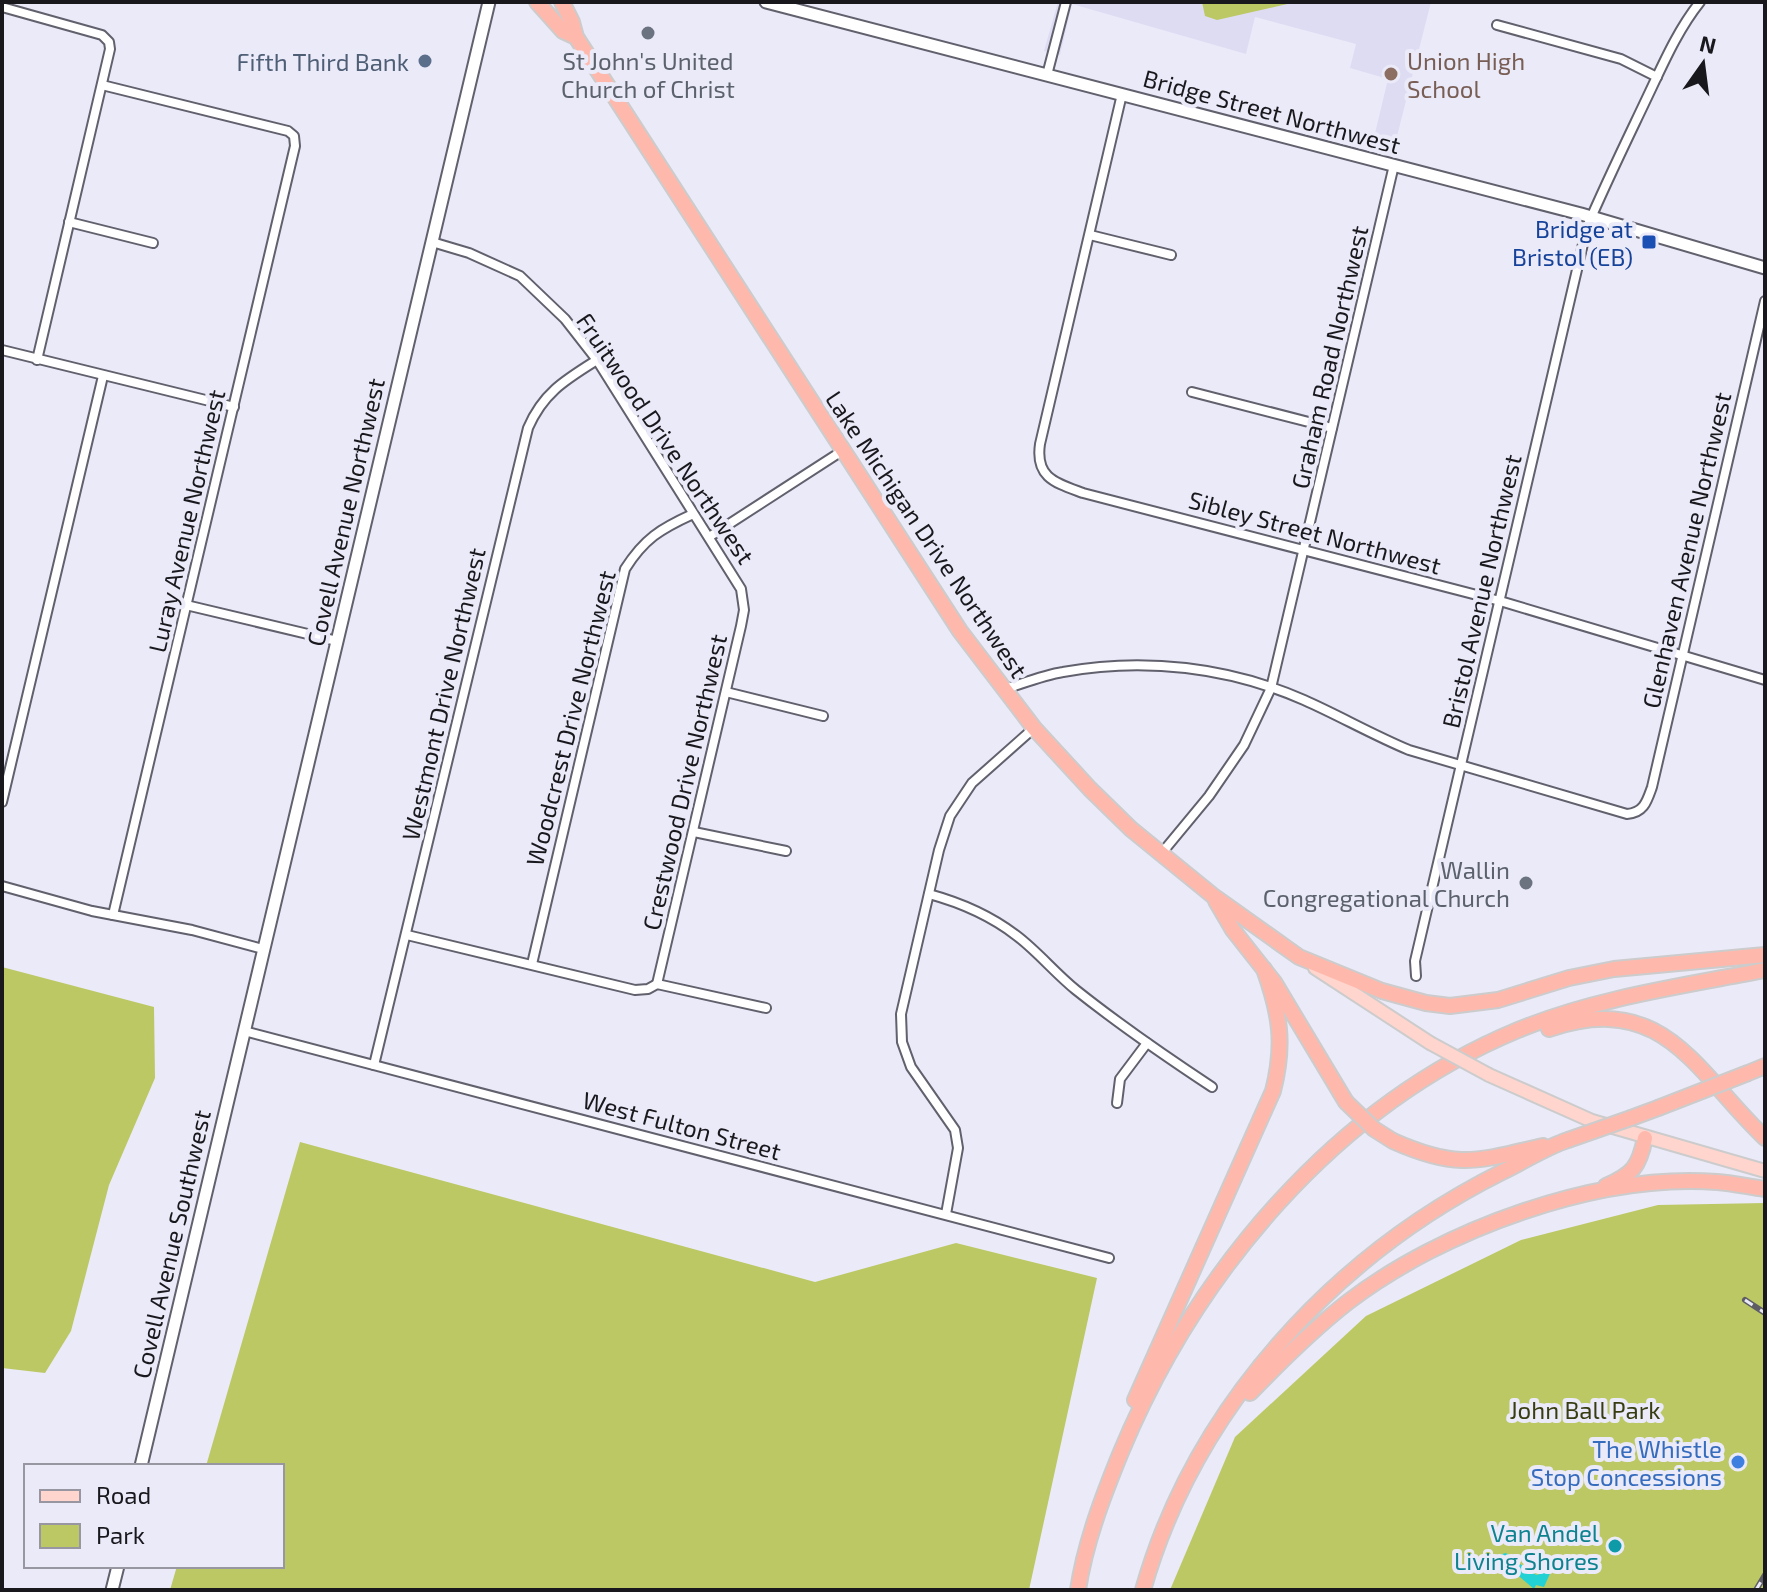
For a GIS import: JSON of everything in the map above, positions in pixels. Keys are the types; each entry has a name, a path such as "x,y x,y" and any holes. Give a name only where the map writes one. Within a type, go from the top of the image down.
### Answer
{"highway":[{"name":"Lake Michigan Drive Northwest","path":"537,2 563,31 576,37"},
{"name":"Lake Michigan Drive Northwest","path":"562,2 576,37 842,451 960,631 1034,728 1090,789 1160,855 1299,957"},
{"path":"1212,895 1233,930 1264,969 1346,1102 1374,1129 1393,1141 1433,1157 1484,1161 1565,1140 1765,1066"},
{"path":"1299,957 1404,999 1450,1006 1498,1000 1569,978 1614,969 1765,955"},
{"path":"1109,1482 1114,1446 1273,1091 1281,1040 1278,1015 1264,969"},
{"path":"1078,1590 1109,1482 1135,1419 1164,1364 1214,1282 1248,1239 1297,1184 1335,1148 1381,1110 1445,1066 1517,1031 1613,1000 1765,970"},
{"path":"1485,1047 1581,1020 1603,1018 1629,1022 1675,1043 1765,1138"},
{"path":"1591,1193 1632,1173 1642,1155 1645,1138"},
{"path":"1143,1590 1167,1522 1190,1475 1264,1362 1298,1323 1362,1263 1444,1204 1565,1140"},
{"path":"1222,1422 1313,1330 1350,1300 1402,1267 1470,1232 1525,1211 1591,1193 1682,1182 1716,1182 1765,1189"}],"main road":[{"name":"Lake Michigan Drive Northwest","path":"1299,957 1430,1043 1489,1075 1592,1121 1765,1171"}],"street":[{"name":"Covell Avenue Northwest","path":"244,1031 489,2"},
{"name":"Bridge Street Northwest","path":"766,2 1591,217 1765,268"},
{"path":"1047,75 1066,2"},
{"name":"Bristol Avenue Northwest","path":"1416,976 1415,961 1591,217 1613,164 1657,77 1687,19 1700,2"},
{"path":"2,7 102,35 109,42 110,49 37,360"},
{"path":"1497,25 1621,59 1657,77"},
{"name":"Luray Avenue Northwest","path":"102,85 288,131 294,136 295,146 113,915"},
{"path":"1122,94 1090,235 1171,255"},
{"name":"Graham Road Northwest","path":"1160,855 1209,796 1244,745 1271,688 1394,165"},
{"path":"69,222 153,243"},
{"name":"Sibley Street Northwest","path":"1090,235 1038,455 1043,470 1056,483 1083,493 1500,601 1765,680"},
{"name":"Fruitwood Drive Northwest","path":"432,242 469,253 520,276 565,319 597,360 741,589"},
{"name":"Glenhaven Avenue Northwest","path":"1460,766 1627,814 1643,809 1652,787 1765,301"},
{"path":"2,350 234,407"},
{"name":"Westmont Drive Northwest","path":"374,1065 528,428 538,406 554,389 597,360"},
{"path":"2,802 103,376"},
{"path":"1192,392 1332,428"},
{"path":"709,537 842,451"},
{"name":"Woodcrest Drive Northwest","path":"532,964 625,569 640,545 693,514"},
{"name":"Crestwood Drive Northwest","path":"657,984 744,610 741,589"},
{"path":"186,605 337,641"},
{"path":"1005,689 1060,672 1094,667 1162,665 1194,668 1302,699 1386,741 1460,766"},
{"path":"726,692 823,716"},
{"path":"946,1214 958,1148 955,1130 911,1067 902,1042 901,1014 939,850 950,816 972,783 1034,728"},
{"path":"694,832 786,851"},
{"path":"2,886 263,949"},
{"path":"929,894 962,903 1019,937 1073,987 1212,1087"},
{"path":"407,935 635,990 648,989 657,984 766,1008"},
{"name":"West Fulton Street","path":"244,1031 1109,1258"},
{"name":"Covell Avenue Southwest","path":"141,1464 244,1031"},
{"path":"1117,1103 1120,1079 1147,1043"},
{"path":"112,1590 118,1568"}],"shaded area":[{"name":"Union High School","path":"1058,2 1431,2 1392,156 1371,150 1388,79 1350,68 1356,44 1255,17 1246,54 1072,4 1060,55 1044,51"}],"green space":[{"path":"1202,2 1296,2 1217,20 1205,16"},
{"path":"2,967 154,1007 155,1078 109,1185 71,1331 45,1373 2,1368"},
{"path":"300,1142 815,1282 956,1243 1097,1278 1029,1590 170,1590 176,1568 284,1568 284,1464 207,1464"},
{"name":"John Ball Park","path":"1765,1203 1765,1590 1170,1590 1235,1437 1366,1316 1521,1240 1658,1205"}],"water":[{"path":"1506,1553 1536,1575 1540,1574 1532,1556 1549,1564 1552,1569 1544,1587 1536,1585 1534,1589 1500,1560 1499,1555"}],"railway":[{"path":"1745,1300 1765,1313"},
{"path":"1756,1590 1765,1575"}],"place":[{"name":"St John's United Church of Christ","path":"648,33"},
{"name":"Fifth Third Bank","path":"425,61"},
{"name":"Union High School","path":"1391,74"},
{"name":"Bridge at Bristol (EB)","path":"1649,242"},
{"name":"Wallin Congregational Church","path":"1526,883"},
{"name":"The Whistle Stop Concessions","path":"1738,1462"},
{"name":"Van Andel Living Shores","path":"1615,1546"}]}
